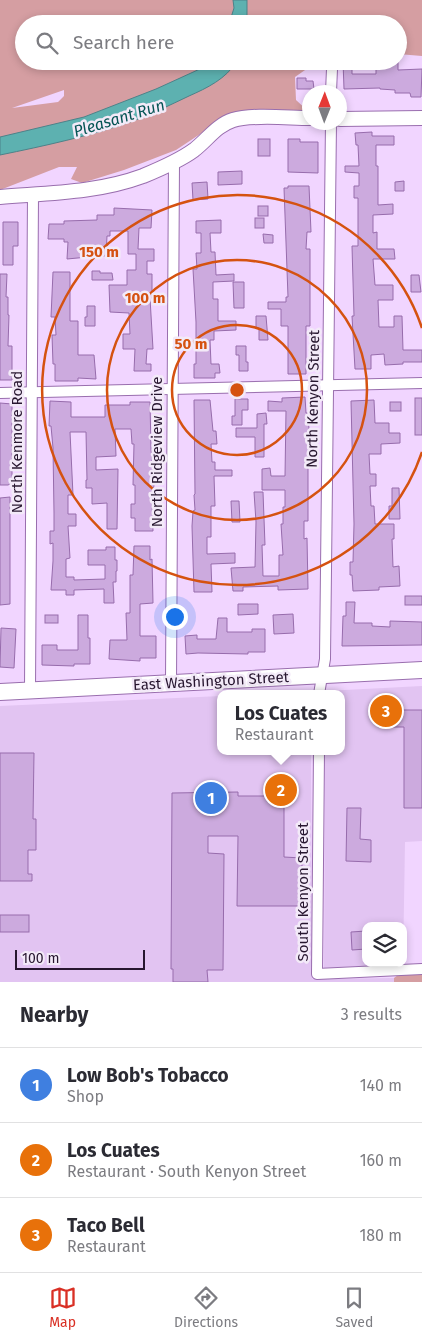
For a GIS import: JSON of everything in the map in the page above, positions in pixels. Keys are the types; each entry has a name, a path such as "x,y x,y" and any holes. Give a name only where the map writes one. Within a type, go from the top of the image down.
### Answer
{"main road":[{"name":"East Washington Street","path":"0,692 422,670"}],"street":[{"path":"331,85 332,70"},
{"path":"0,197 82,190 113,185 144,175 174,162 195,150 223,125 234,120 302,118"},
{"path":"347,118 422,118"},
{"name":"North Kenyon Street","path":"322,675 325,659 331,130"},
{"name":"North Ridgeview Drive","path":"171,683 174,162"},
{"name":"North Kenmore Road","path":"30,690 34,194"},
{"path":"0,393 422,383"},
{"path":"320,690 322,675"},
{"name":"South Kenyon Street","path":"318,755 317,974 422,969"}],"shaded area":[{"path":"0,0 422,0 422,56 407,55 407,15 15,15 15,70 201,70 194,75 110,112 0,139","holes":["64,90 64,96 58,102 12,108"]},
{"path":"217,70 305,70 295,77 296,100 302,106 302,112 232,113 176,150 124,170 82,183 71,179 77,167 59,167 0,190 0,152 100,130"},
{"path":"422,686 422,841 405,842 404,922 362,922 362,966 324,968 325,755 345,755 344,690"},
{"path":"217,696 217,755 311,755 312,979 394,978 394,982 0,982 0,706"},
{"path":"398,975 422,975 422,982 394,982 394,978"}],"water":[{"path":"233,0 247,0 247,15 232,15 234,8"},
{"name":"Pleasant Run","path":"198,70 230,70 222,78 209,86 140,118 84,136 0,155 0,137 84,117 156,89"}],"building":[{"path":"422,69 421,97 411,97 410,93 395,93 395,90 380,88 347,89 347,85 344,85 343,70 352,70 352,74 376,74 376,70"},
{"path":"297,78 306,78 306,81 313,81 314,85 302,85 302,89 297,89"},
{"path":"372,132 372,136 394,136 394,145 376,145 378,205 393,204 393,214 373,215 373,233 377,232 377,249 394,249 395,259 373,259 375,285 393,285 393,300 378,300 379,327 394,327 394,316 402,316 403,350 422,350 422,362 403,362 403,364 385,365 384,354 371,355 371,369 355,369 352,316 354,316 352,246 358,246 358,198 354,198 354,186 359,186 359,173 345,172 345,166 359,166 358,145 356,145 355,133"},
{"path":"258,139 270,139 270,156 258,156"},
{"path":"288,139 300,139 300,142 318,142 318,173 288,172"},
{"path":"242,171 242,184 218,185 218,172"},
{"path":"404,181 404,191 395,191 395,182"},
{"path":"207,182 208,199 193,200 192,183"},
{"path":"288,186 309,186 311,232 307,232 306,249 310,249 310,326 306,326 306,374 288,374 288,326 281,326 281,309 268,309 268,302 286,302 286,297 288,297 284,188 288,188"},
{"path":"258,206 268,206 268,216 258,216"},
{"path":"114,208 152,210 151,228 139,228 138,249 154,249 154,261 147,261 147,274 152,274 152,298 150,298 153,349 147,349 146,364 151,364 151,371 134,371 135,349 123,349 123,334 130,334 129,313 110,312 109,285 127,285 127,270 136,270 136,254 128,254 128,231 110,231 110,236 107,236 106,256 67,259 68,242 64,242 64,239 48,239 49,224 64,224 64,221 97,220 97,215 114,215"},
{"path":"255,218 264,218 264,228 255,228"},
{"path":"221,220 221,233 210,233 211,252 215,252 216,275 234,274 234,281 213,282 213,299 218,299 218,321 236,321 236,330 214,331 214,340 210,340 211,364 219,364 220,373 215,373 215,378 194,378 196,322 193,269 197,269 196,253 201,253 201,233 196,233 196,221"},
{"path":"3,222 18,222 18,246 13,246 13,265 3,265"},
{"path":"263,234 273,235 273,243 264,243"},
{"path":"92,271 112,273 113,280 92,280"},
{"path":"53,272 70,272 70,321 78,321 78,355 94,355 96,379 78,378 78,381 55,381 52,335 56,335 55,317 51,317"},
{"path":"0,274 7,274 8,346 12,346 12,380 0,380"},
{"path":"411,275 419,275 421,292 411,292"},
{"path":"233,282 244,282 244,308 234,308"},
{"path":"87,306 95,306 95,326 85,326"},
{"path":"256,316 266,316 268,340 259,340"},
{"path":"236,346 246,346 248,371 239,371 239,355 236,355"},
{"path":"305,397 309,430 308,521 304,521 304,539 307,538 308,589 278,590 278,586 243,587 243,591 233,591 231,568 255,567 256,522 254,492 263,492 265,545 262,545 263,576 279,576 279,555 283,555 281,524 283,524 283,507 285,507 285,490 262,490 262,469 270,468 271,476 285,476 286,411 268,411 268,401 282,402 282,398"},
{"path":"415,398 422,398 422,435 415,435"},
{"path":"235,399 248,399 248,410 242,410 242,425 232,425 232,416 235,416"},
{"path":"194,400 210,400 213,431 216,431 217,444 211,444 212,462 215,462 215,470 232,470 232,476 214,476 215,506 211,506 211,537 207,537 207,554 235,553 235,563 211,564 212,592 194,592 192,526 193,511 195,510"},
{"path":"374,400 375,423 389,423 389,433 400,433 400,443 381,444 381,454 369,454 370,474 376,474 376,486 370,486 371,506 374,506 375,524 394,524 394,539 392,539 393,567 399,566 400,586 379,587 379,590 353,591 352,575 350,575 350,562 353,562 354,524 351,401"},
{"path":"50,401 71,402 71,417 105,417 105,405 130,405 130,402 150,402 154,485 152,500 153,531 135,531 135,518 131,518 131,504 135,504 135,485 133,485 134,444 132,444 131,429 115,429 116,456 96,457 96,470 118,469 117,529 107,529 107,503 92,504 92,488 86,488 86,432 70,432 73,495 68,495 68,514 76,514 76,526 68,526 70,558 66,559 66,577 74,577 74,580 105,579 105,565 88,565 88,550 106,550 106,547 115,547 117,571 116,582 113,582 114,603 104,603 104,589 74,590 74,595 66,595 66,590 51,590 53,543 50,544 50,531 54,531 54,513 53,448 51,426 49,426"},
{"path":"390,402 401,402 401,411 390,411"},
{"path":"0,403 12,404 12,483 8,485 0,485"},
{"path":"266,413 264,457 255,457 255,437 236,437 236,428 257,428 257,414"},
{"path":"392,488 399,488 400,519 389,519 389,506 392,506"},
{"path":"10,497 10,604 0,605 0,498"},
{"path":"231,501 239,501 240,522 232,522"},
{"path":"134,546 150,546 153,603 140,604 140,636 156,636 156,658 140,658 140,661 109,659 110,640 127,640 126,613 130,613 130,575 133,575"},
{"path":"405,596 422,596 422,605 405,605"},
{"path":"346,602 355,602 354,623 372,623 372,626 390,627 390,621 422,622 422,645 342,646 343,616 346,616"},
{"path":"238,604 258,604 258,614 238,615"},
{"path":"293,614 294,633 274,634 273,615"},
{"path":"45,615 58,615 58,623 45,623"},
{"path":"78,615 88,615 90,664 74,664 74,666 42,665 42,645 57,645 57,650 78,650"},
{"path":"218,618 227,618 227,632 252,632 252,629 265,629 265,652 248,652 248,654 186,654 185,636 197,635 197,639 216,639"},
{"path":"1,628 16,629 14,668 0,667"},
{"path":"378,699 395,699 395,710 422,710 422,808 404,808 404,727 378,727"},
{"path":"0,753 34,753 33,819 36,819 36,850 28,850 28,874 32,874 32,881 0,881"},
{"path":"282,782 287,784 290,789 289,795 284,799 284,857 302,858 302,906 237,906 238,836 208,836 208,853 224,854 223,970 207,970 208,982 173,982 173,969 171,969 172,793 238,792 238,796 271,796 273,785"},
{"path":"347,808 361,808 360,839 371,840 371,862 346,861"},
{"path":"0,915 29,915 29,932 0,932"},
{"path":"362,931 362,949 352,950 351,932"}],"place":[{"name":"Taco Bell","path":"386,711"},
{"name":"Los Cuates","path":"281,790"},
{"name":"Low Bob's Tobacco","path":"211,798"}]}
